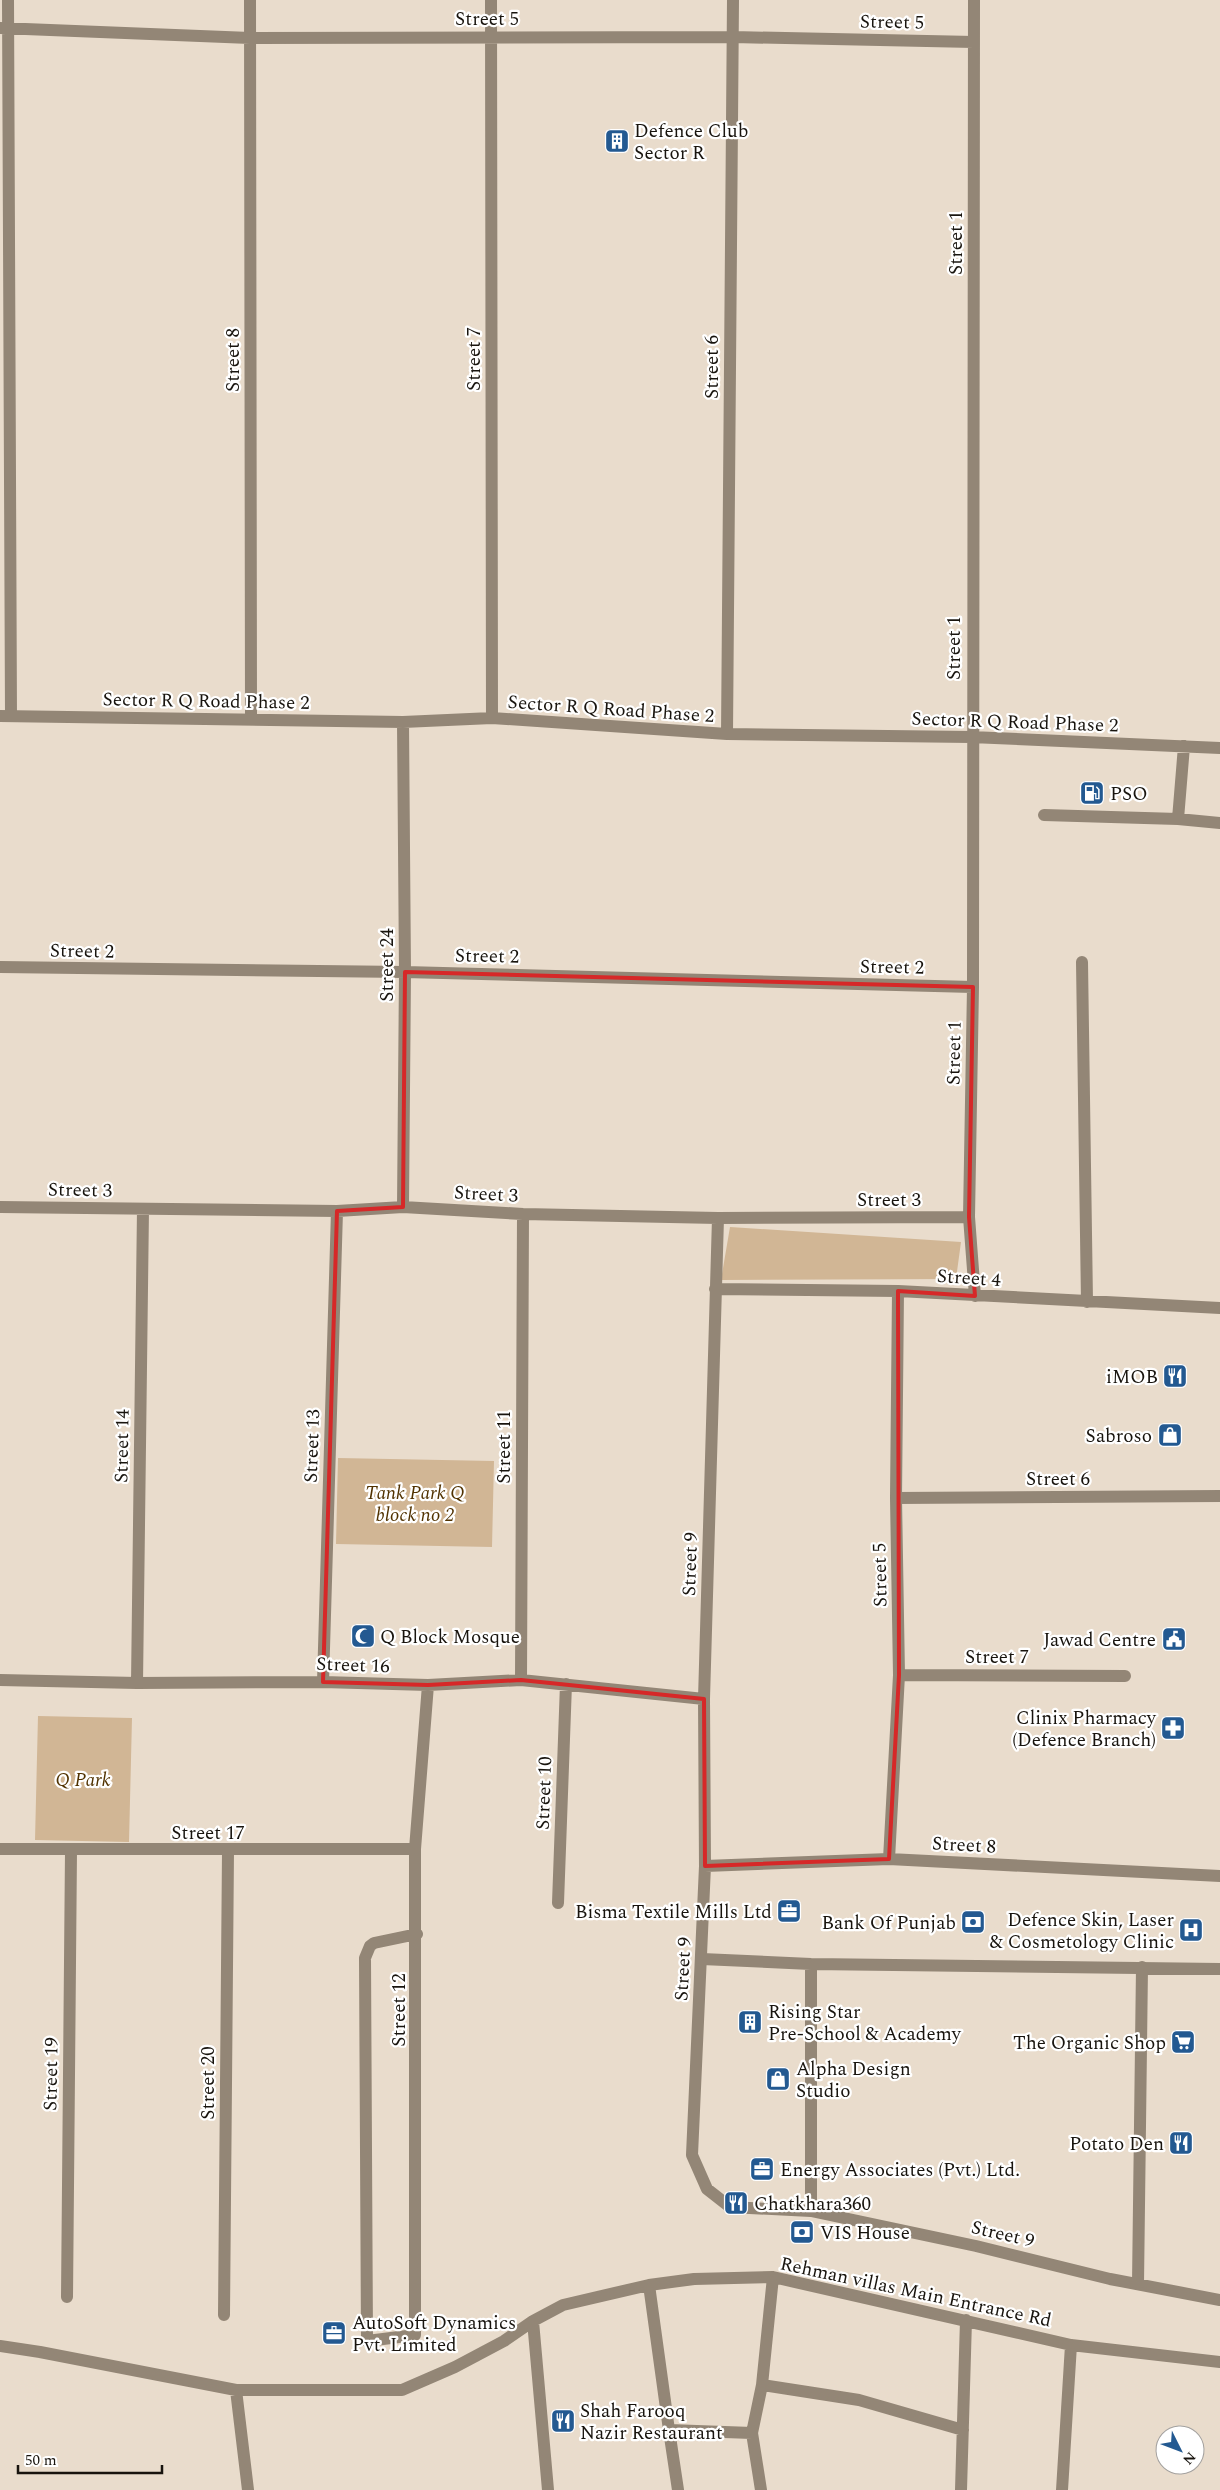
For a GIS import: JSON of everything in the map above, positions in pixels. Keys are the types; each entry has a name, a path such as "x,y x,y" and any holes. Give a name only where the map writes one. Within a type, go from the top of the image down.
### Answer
{"street":[{"path":"5,716 4,28 8,0"},
{"name":"Street 8","path":"250,0 251,719"},
{"name":"Street 7","path":"491,0 492,718"},
{"name":"Street 6","path":"727,734 733,0"},
{"name":"Street 1","path":"974,0 971,737 973,986 969,1217 975,1296"},
{"name":"Street 5","path":"4,28 250,38 491,36 733,37 974,42"},
{"name":"Sector R Q Road Phase 2","path":"5,716 404,722 492,718 727,734 971,737 1220,748"},
{"name":"Street 24","path":"403,1207 405,972 404,722"},
{"path":"1178,819 1184,746"},
{"path":"1044,815 1178,819 1220,823"},
{"path":"1082,962 1087,1302"},
{"name":"Street 2","path":"0,967 405,972 973,986"},
{"name":"Street 3","path":"0,1207 337,1211 403,1207 523,1214 718,1218 969,1217"},
{"name":"Street 14","path":"137,1683 143,1209"},
{"name":"Street 13","path":"323,1682 337,1211"},
{"name":"Street 11","path":"521,1680 523,1214"},
{"name":"Street 9","path":"718,1218 704,1699 705,1866 692,2155 707,2189 730,2207 811,2211 976,2246 1138,2284 1220,2300"},
{"name":"Street 4","path":"715,1289 898,1291 1220,1308"},
{"name":"Street 5","path":"890,1859 899,1674 896,1498 898,1291"},
{"name":"Street 6","path":"896,1498 1220,1496"},
{"name":"Street 7","path":"899,1674 1125,1676"},
{"name":"Street 16","path":"0,1680 137,1683 323,1682 428,1685 521,1680 704,1699"},
{"name":"Street 10","path":"558,1903 566,1684"},
{"name":"Street 12","path":"417,1934 374,1943 370,1946 365,1958 368,2341 415,2335 417,1934 415,1849 428,1685"},
{"name":"Street 17","path":"0,1849 228,1851 415,1849"},
{"name":"Street 19","path":"67,2297 71,1851"},
{"name":"Street 20","path":"224,2315 228,1851"},
{"name":"Street 8","path":"705,1866 890,1859 1220,1876"},
{"path":"702,1959 811,1964 1220,1969"},
{"path":"811,1964 811,2211"},
{"path":"1138,2284 1142,1967"},
{"path":"761,2490 752,2433 762,2385 773,2277"},
{"name":"Rehman villas Main Entrance Rd","path":"0,2346 236,2390 402,2390 464,2362 504,2341 533,2321 563,2305 649,2285 694,2279 773,2277 1071,2345 1220,2362"},
{"path":"649,2285 678,2490"},
{"path":"962,2490 966,2320"},
{"path":"533,2321 548,2490"},
{"path":"1062,2490 1071,2345"},
{"path":"762,2385 859,2400 962,2430"},
{"path":"236,2390 248,2490"},
{"path":"669,2430 752,2433"}],"highlighted area":[{"path":"405,972 973,987 969,1217 975,1296 898,1291 899,1675 889,1859 705,1866 704,1699 521,1680 428,1685 323,1682 337,1211 403,1207"}],"green space":[{"path":"730,1227 961,1242 956,1279 721,1280"},
{"name":"Tank Park Q block no 2","path":"338,1458 494,1461 492,1547 336,1544"},
{"name":"Q Park","path":"38,1716 132,1718 129,1842 35,1840"}],"place":[{"name":"Defence Club Sector R","path":"617,141"},
{"name":"PSO","path":"1092,793"},
{"name":"iMOB","path":"1175,1376"},
{"name":"Sabroso","path":"1170,1435"},
{"name":"Q Block Mosque","path":"363,1636"},
{"name":"Jawad Centre","path":"1174,1639"},
{"name":"Clinix Pharmacy (Defence Branch)","path":"1173,1728"},
{"name":"Bisma Textile Mills Ltd","path":"789,1911"},
{"name":"Bank Of Punjab","path":"973,1922"},
{"name":"Defence Skin, Laser & Cosmetology Clinic","path":"1191,1930"},
{"name":"Rising Star Pre-School & Academy","path":"750,2022"},
{"name":"The Organic Shop","path":"1183,2042"},
{"name":"Alpha Design Studio","path":"778,2079"},
{"name":"Potato Den","path":"1181,2143"},
{"name":"Energy Associates (Pvt.) Ltd.","path":"762,2169"},
{"name":"Chatkhara360","path":"736,2203"},
{"name":"VIS House","path":"802,2232"},
{"name":"AutoSoft Dynamics Pvt. Limited","path":"334,2333"},
{"name":"Shah Farooq Nazir Restaurant","path":"563,2421"}]}
